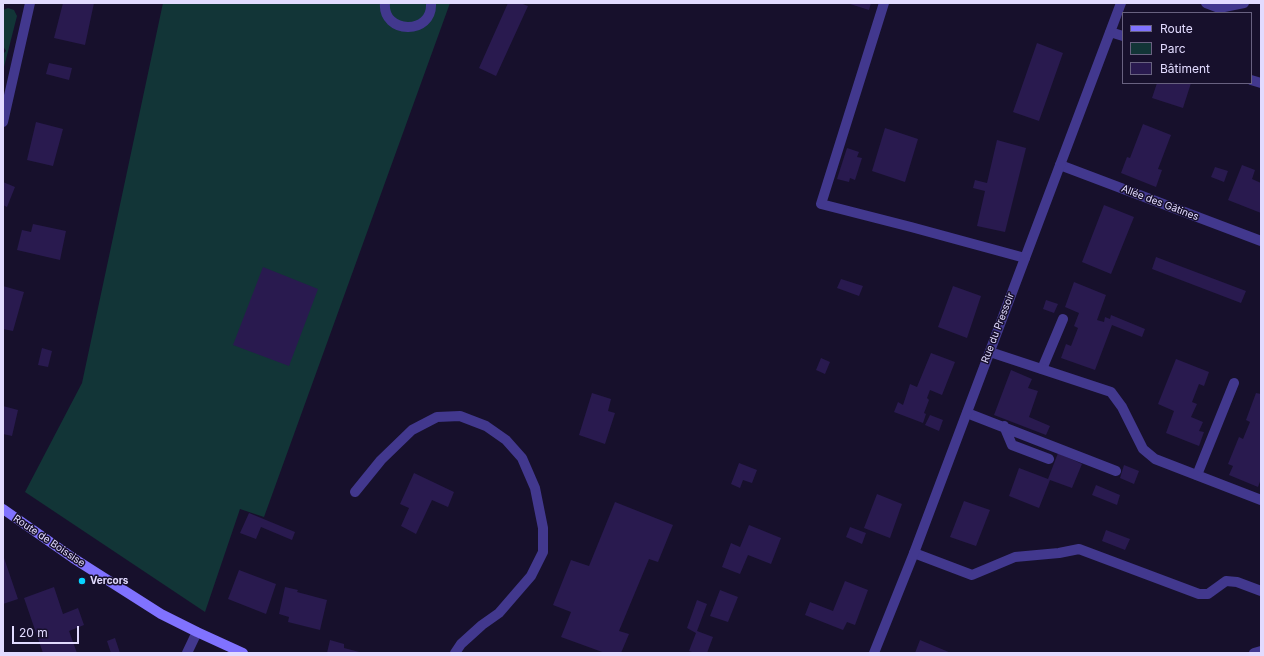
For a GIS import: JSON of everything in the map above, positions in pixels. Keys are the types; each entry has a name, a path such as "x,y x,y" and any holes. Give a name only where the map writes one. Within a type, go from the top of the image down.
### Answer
{"street":[{"path":"3,122 30,3"},
{"path":"385,3 387,14 392,20 398,25 406,27 414,27 426,19 430,13 431,3"},
{"path":"884,3 821,204 911,226 1025,258"},
{"name":"Rue du Pressoir","path":"874,653 914,553 1121,3"},
{"path":"1206,3 1219,8 1244,3"},
{"path":"1110,32 1122,36"},
{"name":"Allée des Gâtines","path":"1060,165 1261,241"},
{"path":"1042,369 1063,319"},
{"path":"990,352 1111,392 1122,407 1143,449 1155,459 1261,500"},
{"path":"1197,475 1234,383"},
{"path":"967,412 1116,471"},
{"path":"355,492 381,460 412,430 437,417 460,416 486,426 506,440 522,458 535,488 543,528 543,552 531,576 518,591 498,613 461,644 455,653"},
{"path":"1004,426 1012,445 1048,459"},
{"name":"Route de Boissise","path":"3,509 73,558 155,610 196,632 243,653"},
{"path":"914,553 972,574 1015,557 1059,553 1078,549 1199,594 1208,594 1226,581 1237,582 1261,591"},
{"path":"187,653 196,632"},
{"path":"1254,653 1261,651"}],"green space":[{"path":"163,3 450,3 264,517 240,509 205,612 25,492 82,383"},
{"path":"8,8 14,10 17,16 3,71 3,54 6,51 3,46 3,10"}],"building":[{"path":"63,3 94,3 85,45 54,38"},
{"path":"508,3 520,3 528,6 496,76 479,68"},
{"path":"850,3 871,3 869,10"},
{"path":"1037,43 1063,53 1039,121 1013,112"},
{"path":"49,63 72,68 69,80 46,74"},
{"path":"1157,84 1191,84 1183,108 1152,98"},
{"path":"36,122 63,129 53,166 27,160"},
{"path":"1143,124 1171,135 1158,169 1162,170 1156,187 1121,173 1127,157 1130,158"},
{"path":"885,128 918,139 905,182 872,171"},
{"path":"997,140 1026,148 1005,232 977,226 985,191 973,188 975,180 987,183"},
{"path":"847,148 859,152 857,157 862,158 855,180 850,178 849,182 837,179"},
{"path":"1242,165 1255,170 1252,179 1261,183 1261,213 1228,200"},
{"path":"1215,167 1228,171 1224,182 1211,177"},
{"path":"3,182 15,187 7,207 3,205"},
{"path":"1104,205 1134,217 1111,274 1082,262"},
{"path":"33,224 66,231 60,260 17,250 22,230 31,232"},
{"path":"1156,257 1246,291 1241,303 1152,269"},
{"path":"263,267 318,289 289,366 233,345"},
{"path":"841,279 863,286 859,296 837,288"},
{"path":"1074,282 1106,295 1097,320 1104,322 1105,317 1110,319 1111,315 1145,329 1142,337 1112,325 1095,370 1061,358 1066,344 1071,346 1078,328 1074,326 1079,313 1065,307"},
{"path":"3,286 24,292 13,331 3,329"},
{"path":"953,286 981,296 967,338 938,327"},
{"path":"1046,300 1058,304 1054,313 1043,309"},
{"path":"42,348 52,351 48,367 38,365"},
{"path":"931,353 955,362 942,395 930,390 927,398 929,400 924,413 926,414 923,423 894,412 898,402 903,405 910,384 917,387"},
{"path":"821,358 830,362 825,374 816,370"},
{"path":"1176,359 1209,372 1204,386 1199,384 1192,402 1197,404 1191,417 1203,422 1199,431 1204,432 1199,446 1166,433 1174,411 1158,404"},
{"path":"1011,370 1032,379 1028,388 1038,391 1029,417 1050,426 1046,435 994,415"},
{"path":"592,393 611,399 608,411 615,413 605,444 579,435"},
{"path":"1256,393 1261,394 1261,479 1258,487 1229,475 1233,466 1228,464 1239,437 1243,439 1250,422 1246,420"},
{"path":"3,406 18,410 12,436 3,434"},
{"path":"930,415 943,420 939,431 925,425"},
{"path":"1058,453 1082,464 1072,488 1050,480 1039,508 1009,496 1019,468 1048,479"},
{"path":"739,463 757,470 752,483 743,480 740,488 731,484"},
{"path":"1124,465 1139,471 1134,484 1120,478"},
{"path":"414,473 454,492 448,507 432,500 416,534 401,526 409,508 400,504"},
{"path":"1096,485 1120,495 1117,505 1092,495"},
{"path":"877,494 902,504 890,538 864,528"},
{"path":"964,501 990,510 976,546 950,537"},
{"path":"615,502 673,525 658,562 649,559 619,631 629,634 621,653 605,653 561,637 571,612 553,605 571,560 589,566"},
{"path":"249,513 295,532 292,540 261,527 256,539 240,533"},
{"path":"749,525 781,538 771,564 748,555 740,574 722,567 731,543 740,547"},
{"path":"850,527 866,533 862,544 846,537"},
{"path":"1106,530 1130,539 1125,550 1102,541"},
{"path":"3,555 18,599 3,604"},
{"path":"239,570 276,584 266,614 228,599"},
{"path":"845,581 868,590 855,625 847,622 843,630 805,615 810,602 833,611"},
{"path":"54,587 63,614 78,608 84,625 69,631 77,653 43,653 24,598"},
{"path":"285,587 298,590 297,592 327,600 320,630 288,622 289,617 279,614"},
{"path":"720,590 738,597 728,622 710,616"},
{"path":"697,600 707,604 697,631 713,637 707,653 695,653 689,651 696,633 687,628"},
{"path":"115,638 120,653 111,653 107,641"},
{"path":"330,640 344,644 344,648 363,653 327,653"},
{"path":"920,640 951,653 915,653"}],"place":[{"name":"Vercors","path":"82,581"}]}
